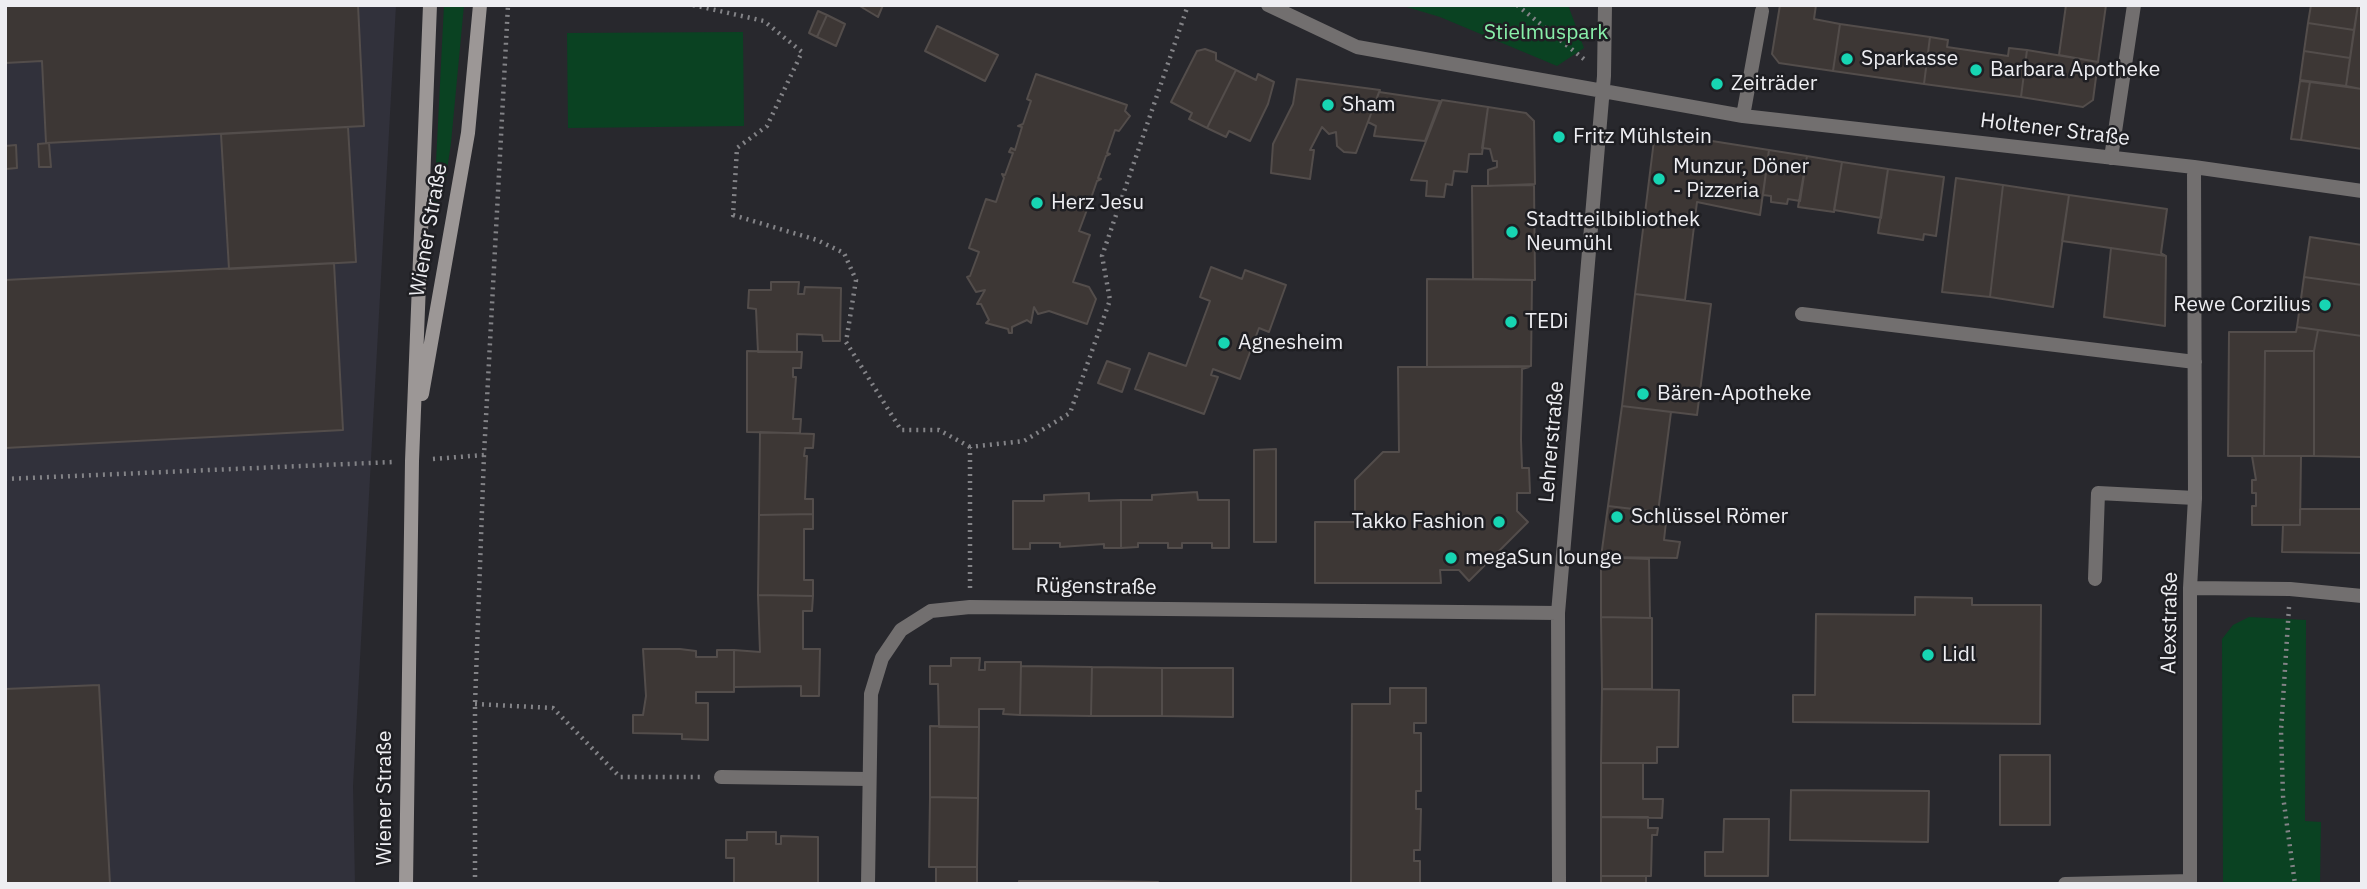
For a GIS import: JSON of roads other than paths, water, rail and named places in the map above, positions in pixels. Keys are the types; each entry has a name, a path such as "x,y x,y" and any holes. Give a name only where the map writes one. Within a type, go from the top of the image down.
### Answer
{"street":[{"name":"Wiener Straße","path":"406,884 412,461 430,5"},
{"name":"Wiener Straße","path":"412,461 468,133 480,5"},
{"name":"Holtener Straße","path":"1268,5 1357,47 1743,116 2194,167 2362,191"},
{"name":"Lehrerstraße","path":"1559,884 1559,613 1603,91 1605,5"},
{"path":"2110,158 2133,5"},
{"path":"1743,116 1762,11"},
{"name":"Alexstraße","path":"2190,883 2190,588 2195,498 2194,167"},
{"path":"1802,314 2195,362"},
{"path":"2095,579 2098,493 2195,498"},
{"path":"2190,588 2290,589 2362,596"},
{"name":"Rügenstraße","path":"868,884 872,694 882,659 901,630 930,611 970,607 1559,613"},
{"path":"721,777 869,779"},
{"path":"2066,884 2190,883"}],"place":[{"name":"Sparkasse","path":"1847,59"},
{"name":"Barbara Apotheke","path":"1976,70"},
{"name":"Zeiträder","path":"1717,84"},
{"name":"Sham","path":"1328,105"},
{"name":"Fritz Mühlstein","path":"1559,137"},
{"name":"Munzur, Döner - Pizzeria","path":"1659,179"},
{"name":"Herz Jesu","path":"1037,203"},
{"name":"Stadtteilbibliothek Neumühl","path":"1512,232"},
{"name":"Rewe Corzilius","path":"2325,305"},
{"name":"TEDi","path":"1511,322"},
{"name":"Agnesheim","path":"1224,343"},
{"name":"Bären-Apotheke","path":"1643,394"},
{"name":"Schlüssel Römer","path":"1617,517"},
{"name":"Takko Fashion","path":"1499,522"},
{"name":"megaSun lounge","path":"1451,558"},
{"name":"Lidl","path":"1928,655"}],"park label":[{"name":"Stielmuspark","path":"1546,33"}]}
